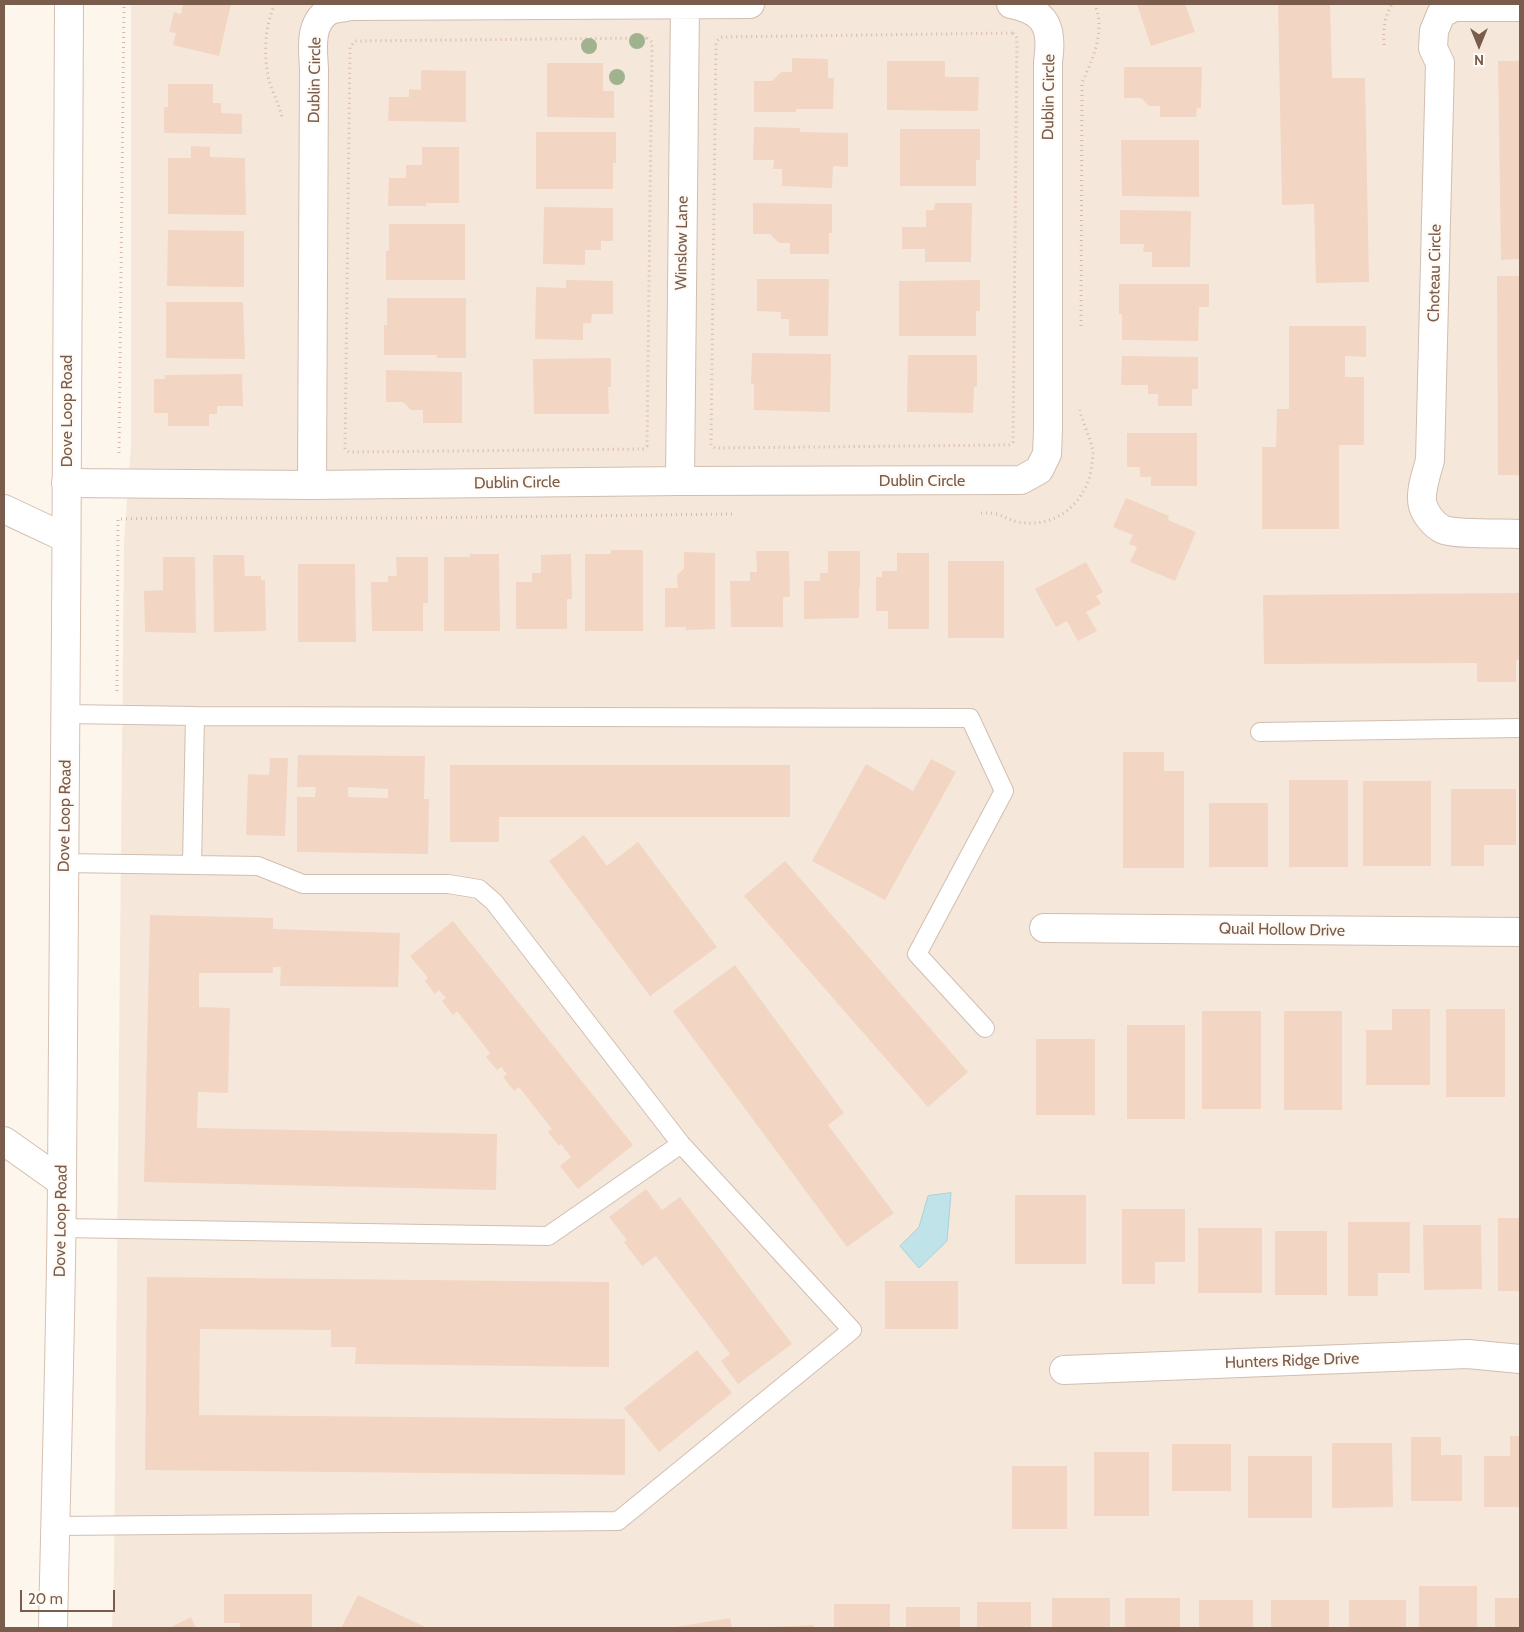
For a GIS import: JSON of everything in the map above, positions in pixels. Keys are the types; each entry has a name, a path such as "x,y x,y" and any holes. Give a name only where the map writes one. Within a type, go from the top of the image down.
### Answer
{"street":[{"name":"Dove Loop Road","path":"53,1628 62,1228 69,4"},
{"name":"Dublin Circle","path":"312,485 313,42 316,24 328,11 350,6 750,4"},
{"name":"Dublin Circle","path":"66,483 312,485 1021,480 1039,470 1046,454 1048,429 1048,62 1050,47 1049,33 1042,17 1026,7 1011,4"},
{"name":"Winslow Lane","path":"680,481 685,5"},
{"name":"Choteau Circle","path":"1520,7 1454,7 1442,14 1434,31 1433,48 1440,64 1440,93 1430,460 1423,486 1422,505 1431,520 1444,530 1468,533 1520,534"},
{"path":"4,508 66,538"},
{"name":"Quail Hollow Drive","path":"1044,928 1520,932"},
{"path":"4,1141 62,1182"},
{"name":"Hunters Ridge Drive","path":"1064,1370 1468,1354 1520,1359"}],"lane":[{"path":"66,714 970,718 1004,791 917,954 985,1028"},
{"path":"192,864 196,716"},
{"path":"1260,732 1520,728"},
{"path":"55,1526 618,1521 852,1330 681,1144 494,902 479,889 448,884 303,884 258,866 64,863"},
{"path":"62,1228 548,1236 681,1144"}],"path":[{"path":"118,519 124,4"},
{"path":"275,4 266,36 266,64 270,84 280,106 283,123"},
{"path":"1384,45 1383,29 1386,14 1392,4"},
{"path":"1013,34 1017,38 1013,442 1010,445 725,448 715,448 711,445 716,42 721,37 1013,34"},
{"path":"647,38 652,42 647,446 644,449 379,452 349,452 345,449 350,47 355,41 647,38"}],"shaded area":[{"path":"131,4 1520,4 1520,1628 112,1628 124,541 131,445"}],"water":[{"path":"951,1193 947,1241 919,1268 900,1246 919,1227 928,1196"}],"building":[{"path":"183,4 231,4 219,56 173,45 176,33 169,32 174,12 181,14"},
{"path":"1137,4 1185,4 1195,32 1151,46"},
{"path":"1278,4 1330,4 1332,78 1365,78 1369,282 1316,283 1314,204 1282,205"},
{"path":"792,58 828,59 828,78 834,78 833,109 796,109 796,112 754,112 754,81 772,81 781,72 792,72"},
{"path":"887,61 945,61 945,77 979,77 978,111 887,110"},
{"path":"1498,61 1520,61 1520,259 1501,260"},
{"path":"547,63 603,63 603,91 614,91 614,118 547,117"},
{"path":"1124,67 1202,67 1201,108 1197,108 1196,117 1160,117 1160,106 1149,106 1141,98 1124,98"},
{"path":"421,70 466,71 466,122 388,121 389,97 409,97 409,89 421,90"},
{"path":"168,84 213,84 213,103 221,103 221,113 242,114 242,134 164,133 164,107 168,107"},
{"path":"754,127 800,128 800,132 848,133 848,167 833,166 832,188 782,186 782,169 773,169 774,160 753,160"},
{"path":"900,129 980,129 980,160 976,160 976,186 900,186"},
{"path":"536,132 616,132 616,163 613,163 613,189 536,189"},
{"path":"1121,140 1199,140 1199,197 1122,196"},
{"path":"191,146 210,147 210,157 245,158 246,215 168,214 168,158 191,158"},
{"path":"422,147 459,147 459,203 426,203 426,206 388,206 389,178 406,178 406,165 422,165"},
{"path":"753,203 832,204 832,233 829,233 829,254 790,254 790,243 779,243 770,234 753,234"},
{"path":"935,203 972,203 971,262 925,262 925,249 902,249 902,227 926,227 926,210 934,210"},
{"path":"544,207 613,208 613,241 601,241 601,250 585,250 585,265 543,264"},
{"path":"1120,210 1191,211 1190,267 1152,267 1152,252 1143,252 1144,244 1120,244"},
{"path":"389,224 465,224 465,280 386,280 386,251 389,251"},
{"path":"168,230 244,231 244,287 167,286"},
{"path":"1497,276 1520,276 1520,475 1498,475"},
{"path":"757,279 829,279 828,336 789,336 789,319 781,319 781,312 757,311"},
{"path":"566,280 613,281 613,314 592,314 591,323 583,323 583,340 535,339 536,287 566,288"},
{"path":"980,280 980,311 976,311 976,336 899,336 899,281"},
{"path":"1119,284 1209,284 1209,307 1199,307 1198,341 1122,340 1122,314 1119,314"},
{"path":"387,298 466,298 466,358 437,358 437,355 384,355 384,325 387,325"},
{"path":"166,302 243,302 245,359 166,358"},
{"path":"1289,326 1366,326 1366,357 1345,356 1345,377 1364,377 1364,445 1339,445 1339,529 1262,529 1262,447 1276,447 1277,409 1289,409"},
{"path":"752,353 831,354 830,412 754,410 754,384 751,384"},
{"path":"908,355 977,355 977,387 974,387 973,413 907,412"},
{"path":"1122,356 1198,357 1198,389 1192,389 1192,406 1158,406 1158,394 1148,394 1148,385 1121,385"},
{"path":"611,358 611,387 608,387 609,414 534,414 533,359"},
{"path":"386,370 462,372 462,423 423,423 423,410 411,410 403,402 386,402"},
{"path":"242,374 243,406 217,406 217,414 209,414 209,426 168,426 168,413 154,413 154,379 165,379 165,375"},
{"path":"1127,433 1197,433 1197,486 1151,486 1151,477 1140,477 1140,467 1127,467"},
{"path":"1126,498 1169,516 1168,520 1196,532 1175,581 1130,562 1137,547 1129,544 1133,535 1113,527"},
{"path":"611,550 643,550 643,631 585,631 585,554 611,554"},
{"path":"756,551 789,551 790,597 783,597 783,627 731,627 730,581 750,581 750,572 757,572"},
{"path":"828,551 860,551 859,618 804,619 804,581 820,581 820,573 828,573"},
{"path":"684,552 715,553 715,629 686,630 686,627 665,627 665,588 678,588 677,575 684,569"},
{"path":"897,553 929,553 929,629 888,629 888,611 876,611 876,577 882,577 882,571 897,571"},
{"path":"470,554 499,554 500,631 444,631 444,557 470,557"},
{"path":"571,554 572,599 567,599 567,629 516,629 516,582 532,582 532,573 541,573 541,555"},
{"path":"213,555 244,555 245,576 261,576 261,580 265,580 266,631 214,632"},
{"path":"163,557 195,557 196,633 145,632 144,591 163,590"},
{"path":"396,557 428,557 428,603 423,603 423,631 372,631 371,582 388,582 388,576 397,576"},
{"path":"948,561 1004,561 1004,638 948,638"},
{"path":"1086,562 1103,592 1096,596 1101,604 1086,612 1097,631 1078,641 1067,621 1056,627 1035,589"},
{"path":"298,564 355,564 356,642 298,642"},
{"path":"1520,593 1520,660 1516,660 1516,682 1477,682 1477,663 1264,664 1263,595"},
{"path":"1123,752 1164,752 1164,771 1184,771 1184,868 1123,868"},
{"path":"298,755 425,756 424,799 429,799 428,854 297,852 297,797 315,797 316,787 297,787","holes":["348,787 388,789 388,798 348,797"]},
{"path":"270,758 288,758 285,836 246,835 248,774 269,775"},
{"path":"931,759 956,772 885,900 812,861 866,764 913,791"},
{"path":"450,765 790,765 790,817 499,817 499,842 450,842"},
{"path":"1289,780 1348,780 1348,867 1289,867"},
{"path":"1363,781 1431,781 1431,866 1363,866"},
{"path":"1451,789 1516,789 1516,845 1484,845 1484,866 1451,866"},
{"path":"1209,803 1268,803 1268,867 1209,867"},
{"path":"584,835 607,866 638,842 717,947 650,996 549,861"},
{"path":"785,861 968,1072 928,1107 744,896"},
{"path":"150,915 273,918 273,929 400,933 398,987 280,986 281,967 273,967 273,973 199,973 199,1007 230,1008 228,1093 198,1092 197,1128 497,1134 496,1190 144,1182"},
{"path":"453,921 633,1145 578,1189 560,1166 571,1157 548,1132 552,1129 519,1087 514,1091 503,1077 507,1074 501,1067 497,1070 486,1057 490,1053 457,1011 453,1015 442,1001 446,998 439,990 435,994 425,981 428,978 410,956"},
{"path":"735,965 844,1113 828,1125 894,1213 847,1247 673,1011"},
{"path":"1392,1009 1430,1009 1430,1085 1366,1085 1366,1030 1392,1030"},
{"path":"1446,1009 1505,1009 1505,1097 1446,1097"},
{"path":"1202,1011 1261,1011 1261,1109 1202,1109"},
{"path":"1284,1011 1342,1011 1342,1110 1284,1110"},
{"path":"1127,1025 1185,1025 1185,1119 1127,1119"},
{"path":"1036,1039 1095,1039 1095,1115 1036,1115"},
{"path":"646,1189 662,1210 680,1197 792,1344 738,1384 721,1361 730,1354 656,1256 642,1266 624,1242 627,1240 609,1217"},
{"path":"1015,1195 1086,1195 1086,1264 1015,1264"},
{"path":"1122,1209 1185,1209 1185,1262 1155,1262 1155,1284 1122,1284"},
{"path":"1498,1218 1520,1218 1520,1291 1498,1291"},
{"path":"1348,1222 1410,1222 1410,1273 1378,1273 1378,1296 1348,1296"},
{"path":"1423,1225 1481,1225 1482,1289 1424,1290"},
{"path":"1198,1228 1262,1228 1262,1293 1198,1293"},
{"path":"1275,1231 1327,1231 1327,1295 1275,1295"},
{"path":"147,1277 609,1282 609,1367 355,1364 356,1347 331,1347 331,1330 200,1329 199,1415 625,1419 625,1475 145,1470"},
{"path":"885,1281 958,1281 958,1329 885,1329"},
{"path":"697,1350 732,1393 659,1452 624,1408"},
{"path":"1510,1436 1520,1436 1520,1507 1484,1507 1484,1456 1510,1456"},
{"path":"1411,1437 1441,1437 1441,1455 1462,1455 1462,1501 1411,1501"},
{"path":"1332,1443 1392,1443 1393,1507 1332,1508"},
{"path":"1172,1444 1231,1444 1231,1491 1172,1491"},
{"path":"1094,1452 1149,1452 1149,1516 1094,1516"},
{"path":"1248,1456 1312,1456 1312,1518 1248,1518"},
{"path":"1012,1466 1067,1466 1067,1529 1012,1529"},
{"path":"1419,1586 1477,1586 1477,1628 1419,1628"},
{"path":"224,1594 312,1594 312,1628 240,1628 240,1623 224,1623"},
{"path":"358,1595 425,1627 341,1628"},
{"path":"1052,1598 1110,1598 1110,1628 1052,1628"},
{"path":"1125,1598 1180,1598 1180,1628 1125,1628"},
{"path":"1495,1598 1520,1598 1520,1628 1495,1628"},
{"path":"1199,1600 1253,1600 1253,1628 1199,1628"},
{"path":"1271,1600 1329,1600 1329,1628 1271,1628"},
{"path":"1349,1600 1406,1600 1406,1628 1349,1628"},
{"path":"977,1602 1031,1602 1031,1628 977,1628"},
{"path":"834,1604 890,1604 890,1628 834,1628"},
{"path":"906,1607 960,1607 960,1628 906,1628"},
{"path":"191,1617 196,1628 169,1628"},
{"path":"730,1618 732,1628 676,1627"},
{"path":"814,1625 814,1628 769,1628 769,1627"}]}
